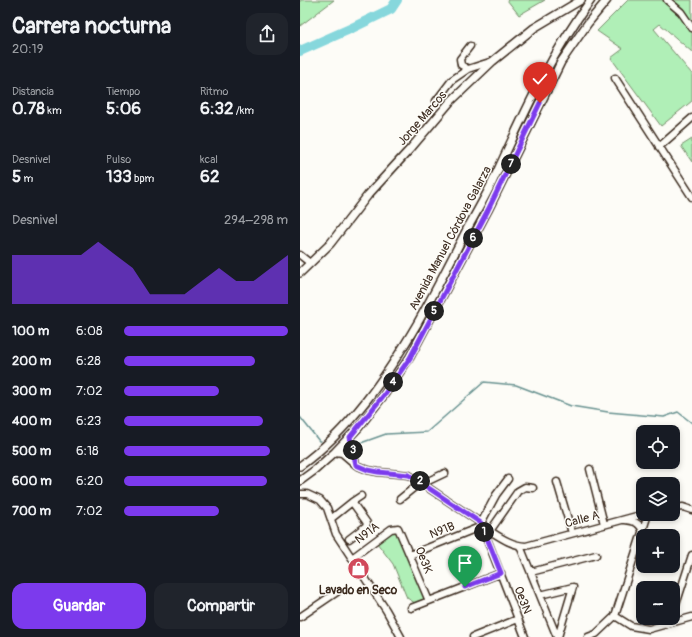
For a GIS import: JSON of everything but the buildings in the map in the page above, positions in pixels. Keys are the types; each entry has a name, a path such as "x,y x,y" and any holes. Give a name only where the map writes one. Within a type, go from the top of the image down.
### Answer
{"main road":[{"name":"Jorge Marcos","path":"300,273 330,244 368,195 450,102 493,61 534,28 581,0"},
{"name":"Avenida Manuel Córdova Galarza","path":"300,466 342,429 370,397 402,351 491,185 521,120 554,56 580,15 592,0"},
{"name":"Avenida Manuel Córdova Galarza","path":"300,481 315,470 350,437 384,395 410,358 488,210 561,62 588,23 607,0"},
{"path":"479,206 488,210"}],"street":[{"path":"667,0 681,12 692,28"},
{"path":"468,69 461,65 460,59 470,46"},
{"path":"436,101 451,82 468,69 493,61"},
{"path":"615,78 692,198"},
{"path":"659,147 692,118"},
{"path":"300,255 310,263"},
{"path":"350,437 356,465"},
{"path":"335,452 342,453 356,465 368,470 409,475 482,524 490,531 509,542 523,546 531,572 558,637"},
{"path":"590,469 604,524"},
{"path":"400,499 422,483 445,473"},
{"path":"482,524 496,495 508,479"},
{"path":"556,482 572,533"},
{"path":"490,531 518,491 525,487 533,488"},
{"path":"300,494 307,494 320,500 327,508 332,518 336,534 386,610 401,637"},
{"path":"332,518 361,496"},
{"path":"348,539 366,526 367,523 352,502"},
{"path":"680,507 692,510"},
{"name":"Calle A","path":"523,546 636,516"},
{"path":"622,520 630,520 638,523 642,529"},
{"name":"N91B","path":"410,555 482,524"},
{"name":"Oe3N","path":"482,524 526,637"},
{"name":"N91A","path":"352,558 391,529 398,528"},
{"name":"Oe3K","path":"398,528 429,601"},
{"path":"588,637 596,634 615,616 636,553"},
{"path":"680,591 692,554"},
{"path":"531,572 596,555"},
{"path":"411,608 501,573"},
{"path":"540,595 573,587 558,637"},
{"path":"300,617 337,592"},
{"path":"680,615 691,617"},
{"path":"615,616 631,626 649,629 660,625"},
{"path":"680,619 691,617"},
{"path":"473,637 518,619"}],"green space":[{"path":"300,0 334,0 300,26"},
{"path":"507,0 545,0 519,15"},
{"path":"628,0 692,0 692,52 660,24 654,29 692,74 692,101 661,126 611,58 623,49 597,31"},
{"path":"692,139 692,162 681,146"},
{"path":"394,531 399,533 425,599 415,603 407,598 393,564 377,543 390,532"}],"waterway":[{"path":"300,51 391,9 397,0"},
{"path":"358,444 386,434 427,432 484,382 516,385 571,406 608,412 664,417 678,412 692,423"},
{"path":"300,417 319,441 321,441"},
{"path":"343,447 349,447"}],"place":[{"name":"Lavado en Seco","path":"358,569"}],"route":[{"path":"465,587 501,573 481,523 409,475 378,472 356,465 350,437 384,395 410,358 488,210 540,103"}]}
